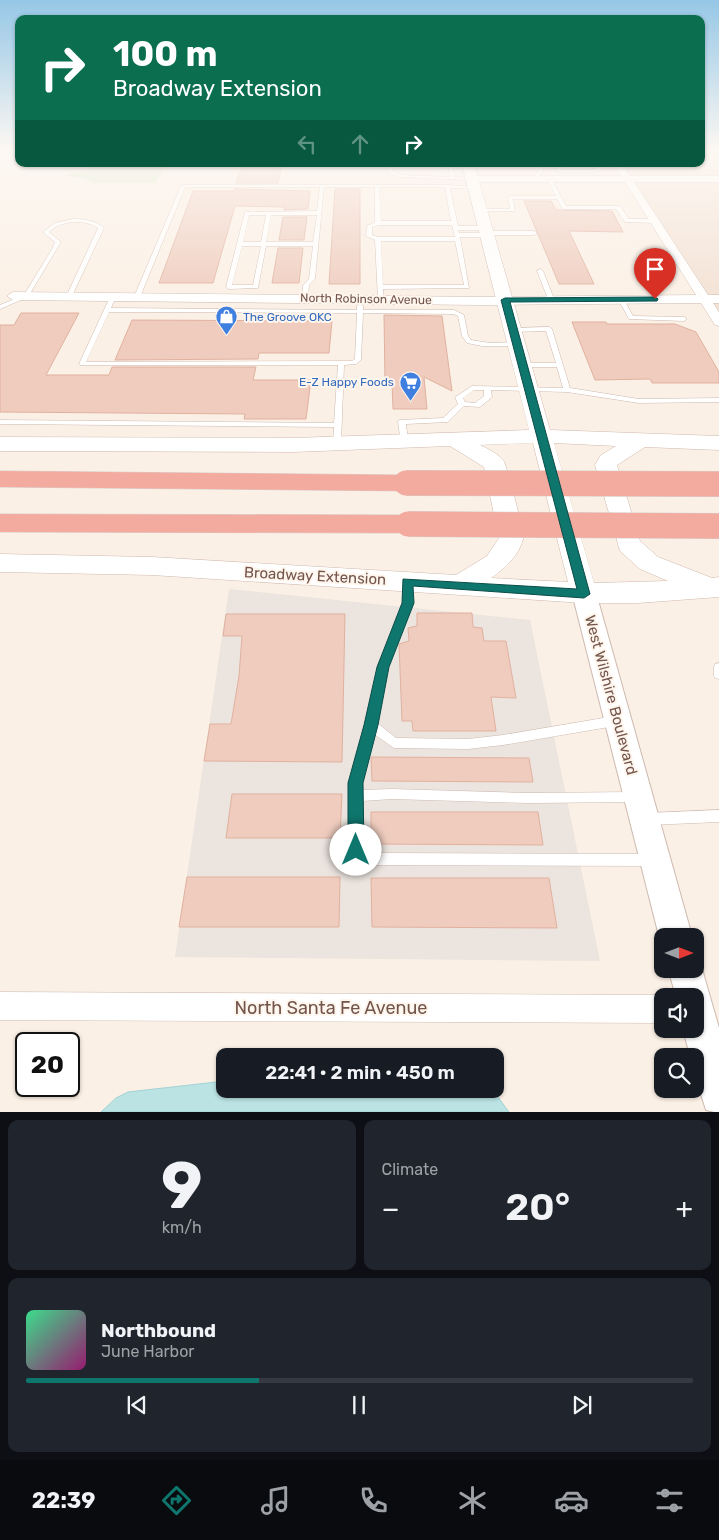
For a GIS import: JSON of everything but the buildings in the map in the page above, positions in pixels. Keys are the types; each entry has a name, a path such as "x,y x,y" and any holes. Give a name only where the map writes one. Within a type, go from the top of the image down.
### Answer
{"highway":[{"path":"0,479 406,484 719,484"},
{"path":"0,523 719,526"}],"main road":[{"name":"West Wilshire Boulevard","path":"479,203 584,594"},
{"path":"0,444 338,434 404,440 542,436 719,443"},
{"path":"454,439 495,464 511,538 504,553 496,562 461,585"},
{"path":"640,440 609,460 606,465 629,545 649,563 715,587"},
{"name":"Broadway Extension","path":"0,562 152,566 584,594 638,594 715,587"}],"street":[{"path":"643,203 719,322"},
{"name":"North Robinson Avenue","path":"13,296 137,297 242,293 305,298 361,298 380,293 505,300 719,299"},
{"name":"West Wilshire Boulevard","path":"584,594 674,928"},
{"name":"North Santa Fe Avenue","path":"0,1006 654,1006"},
{"path":"700,1038 717,1084"}],"lane":[{"path":"137,297 175,203"},
{"path":"305,298 306,285 312,279 321,203"},
{"path":"377,203 378,223"},
{"path":"378,239 380,293 467,287 450,203"},
{"path":"481,210 513,210 511,203"},
{"path":"561,203 564,208 618,208 627,221 655,221"},
{"path":"269,213 256,287 242,293 229,287 248,213 269,213 320,213"},
{"path":"0,307 26,296 58,242 57,239 46,232 48,228 57,224 93,222 101,228 69,297"},
{"path":"487,232 455,225 378,223 370,226 369,236 378,239 458,237 487,232 534,233"},
{"path":"240,244 316,244"},
{"path":"540,271 551,299"},
{"path":"113,297 82,364 354,363 358,360 361,298"},
{"path":"622,299 630,318 684,318"},
{"path":"107,310 454,312 461,315 466,340 477,345 549,329 567,390"},
{"path":"0,422 338,434 341,363"},
{"path":"523,365 560,365"},
{"path":"462,404 459,397 472,388 486,390 567,390 639,401 719,400"},
{"path":"404,440 402,422 445,420 462,404 477,405 488,397 486,390"},
{"path":"407,582 408,603 383,667 371,725 355,783 356,850 366,859 656,860"},
{"path":"719,667 719,675"},
{"path":"371,725 394,743 468,744 504,740 618,720"},
{"path":"356,796 392,794 529,798 719,816"}],"shaded area":[{"path":"643,203 719,203 719,322"},
{"path":"229,589 530,620 600,961 175,957"}],"water":[{"path":"216,1082 216,1098 499,1098 509,1112 101,1112 116,1098 128,1092"}],"place":[{"name":"The Groove OKC","path":"227,336"},
{"name":"E-Z Happy Foods","path":"410,401"}],"route":[{"path":"356,850 355,783 371,725 383,667 408,603 407,582 584,594 505,300 655,299"}]}
